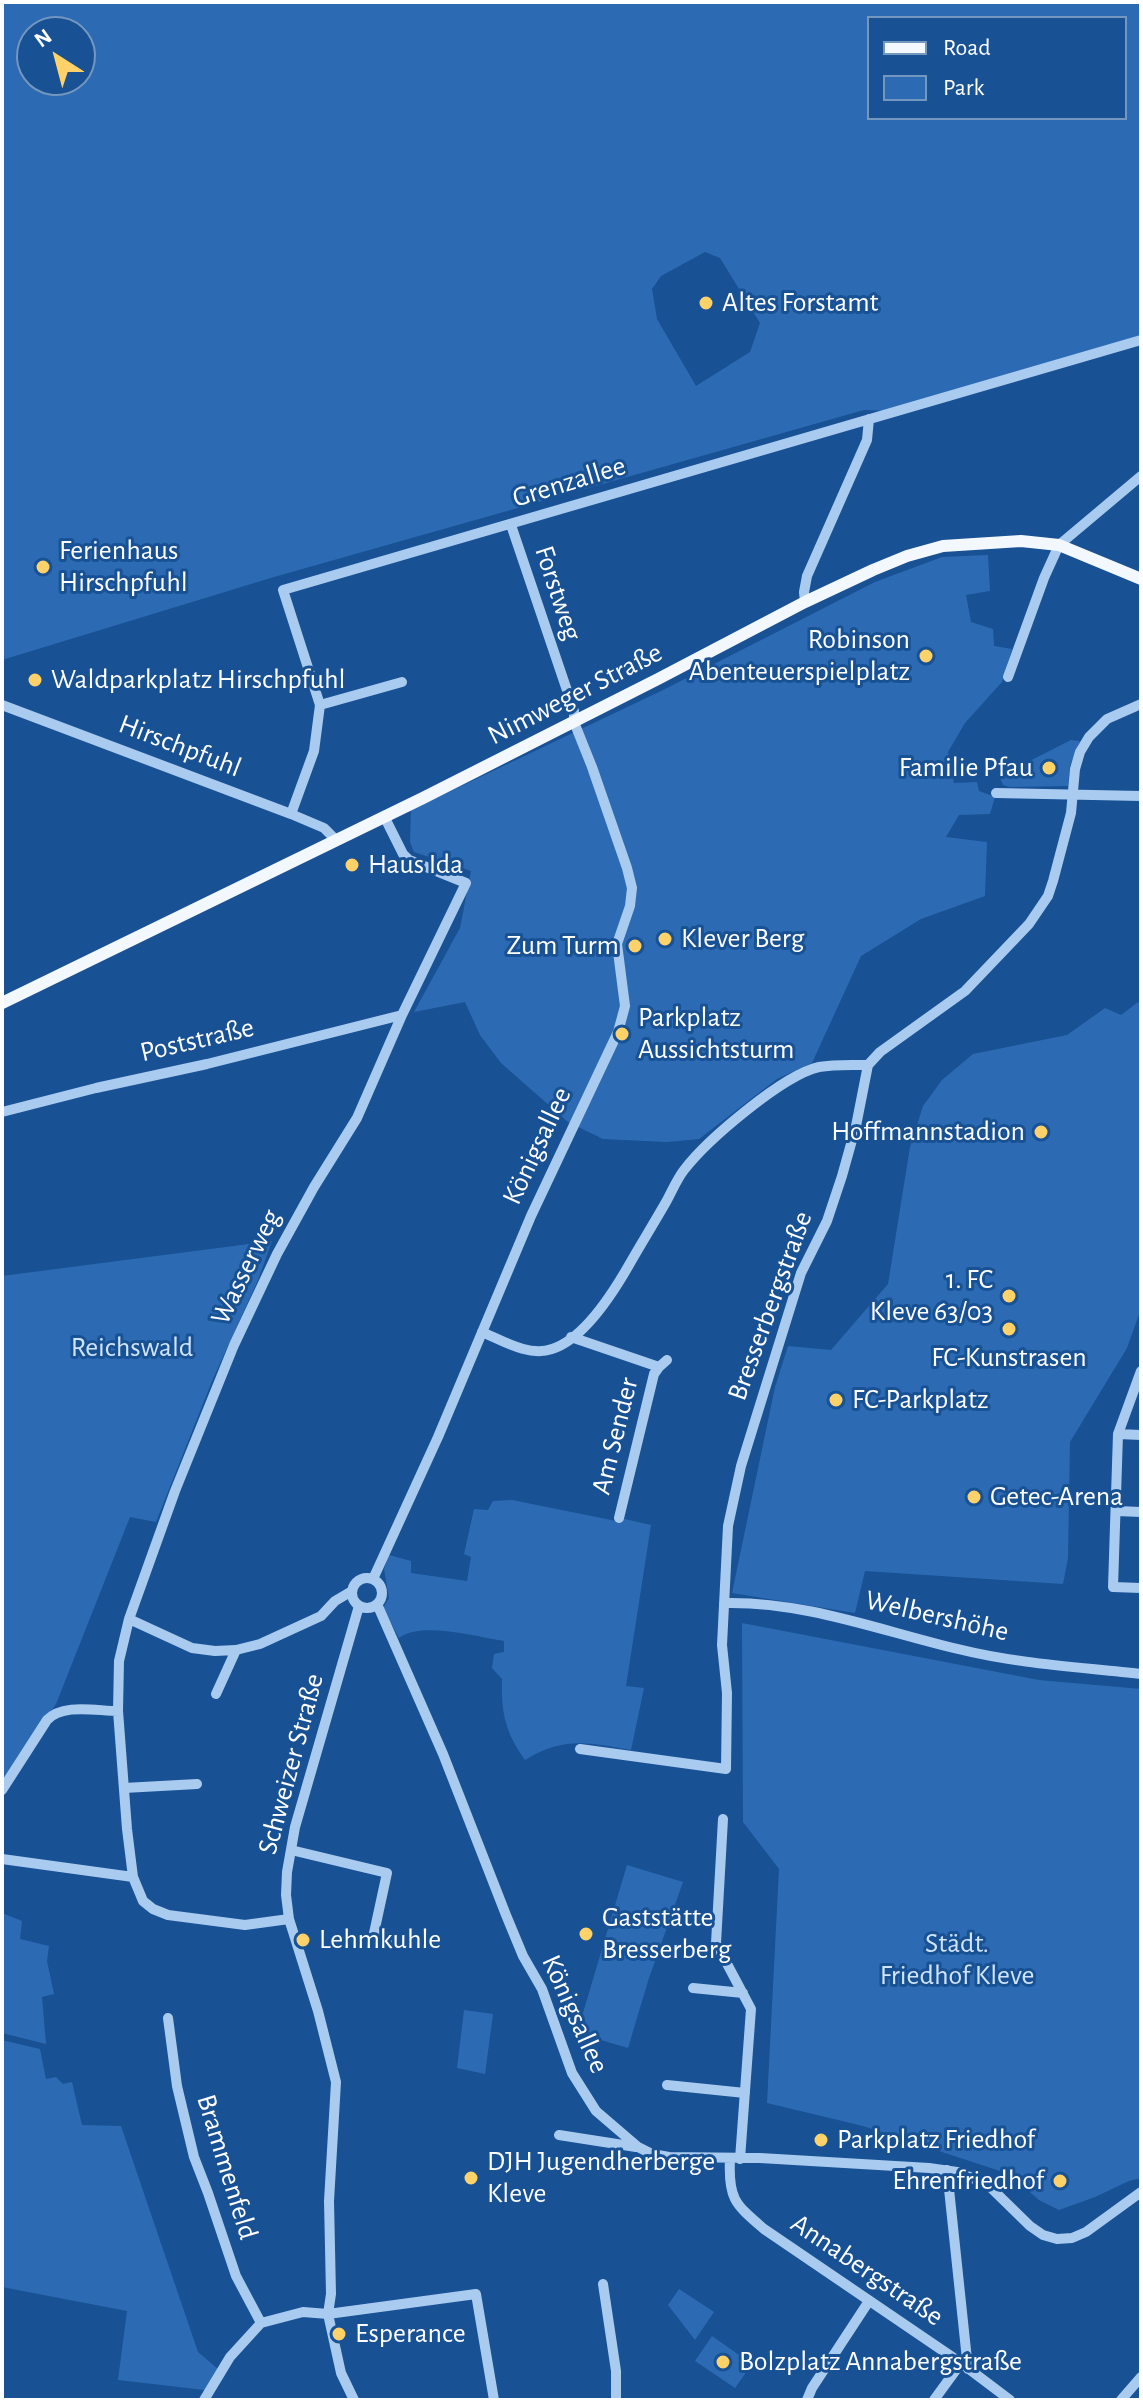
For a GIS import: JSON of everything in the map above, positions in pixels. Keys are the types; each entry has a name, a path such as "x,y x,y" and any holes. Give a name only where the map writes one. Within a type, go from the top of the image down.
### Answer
{"main road":[{"name":"Nimweger Straße","path":"2,1003 574,722 873,570 943,546 1021,541 1059,545 1141,579"}],"street":[{"name":"Grenzallee","path":"320,705 283,590 1141,340"},
{"path":"805,602 807,576 867,440 869,419"},
{"path":"1008,677 1059,545 1141,476"},
{"name":"Forstweg","path":"511,525 574,711 574,722"},
{"path":"291,814 314,751 320,705 402,682"},
{"path":"482,1332 520,1348 537,1351 551,1350 571,1337 610,1299 684,1171 706,1146 775,1088 818,1068 868,1065 880,1052 965,991 1029,924 1048,896 1074,796 1075,769 1089,737 1107,719 1141,704"},
{"name":"Hirschpfuhl","path":"2,705 291,814 324,828 336,840"},
{"name":"Königsallee","path":"574,722 632,888 630,906 617,944 625,1006 618,1032 543,1191 438,1437 373,1579 381,1587 382,1593 377,1604 443,1754 523,1956 542,1989 572,2073 596,2111 638,2147 669,2157 760,2158 947,2170 987,2184 1030,2226 1043,2235 1057,2239 1072,2238 1086,2232 1141,2192"},
{"path":"996,793 1141,796"},
{"name":"Wasserweg","path":"133,1877 118,1711 119,1661 129,1619 175,1491 234,1345 277,1254 357,1118 402,1015 466,883 409,860 384,816"},
{"name":"Poststraße","path":"2,1112 402,1015"},
{"name":"Bresserbergstraße","path":"580,1749 726,1769 727,1693 722,1645 728,1526 741,1466 801,1273 827,1221 842,1176 868,1065"},
{"name":"Am Sender","path":"571,1337 663,1364 654,1374 619,1518"},
{"path":"1141,1371 1118,1434 1113,1587 1141,1588"},
{"path":"1118,1434 1141,1435"},
{"path":"1117,1511 1141,1512"},
{"path":"129,1619 192,1648 236,1650 260,1644 321,1616 335,1601 352,1591 357,1581 373,1579"},
{"path":"352,1591 359,1606 377,1604"},
{"name":"Welbershöhe","path":"724,1603 806,1610 961,1650 1039,1663 1141,1674"},
{"name":"Schweizer Straße","path":"348,2397 328,2314 331,2294 329,2201 336,2082 289,1919 286,1895 295,1827 359,1606"},
{"path":"216,1694 236,1650"},
{"path":"2,1790 54,1713 65,1710 118,1711"},
{"path":"124,1788 197,1784"},
{"path":"723,1819 716,1943 751,2009 745,2093 735,2159"},
{"path":"291,1850 387,1873 374,1933 393,1940 434,1944"},
{"path":"2,1859 133,1877 143,1901 168,1915 245,1925 289,1919"},
{"path":"693,1988 743,1993"},
{"name":"Brammenfeld","path":"168,2018 177,2086 194,2157 236,2276 261,2323"},
{"path":"667,2085 745,2093"},
{"path":"559,2135 638,2147"},
{"name":"Annabergstraße","path":"735,2159 729,2179 739,2208 764,2229 1010,2400"},
{"path":"934,2400 964,2366 947,2170"},
{"path":"603,2284 616,2371 616,2400"},
{"path":"204,2400 230,2357 261,2323 303,2312 328,2314 476,2294 494,2400"},
{"path":"807,2400 869,2301"},
{"path":"1121,2400 1141,2377"}],"green space":[{"path":"2,2 1141,2 1141,335 896,411 864,410 274,577 2,660","holes":["705,252 720,258 760,323 750,352 696,386 657,319 652,289 661,276"]},
{"path":"988,555 990,591 966,595 971,622 993,629 994,646 1012,649 1002,682 965,723 948,752 954,783 977,782 979,791 995,797 990,814 959,815 946,837 987,842 985,896 921,919 861,956 812,1063 777,1079 699,1139 667,1142 603,1139 568,1122 501,1063 480,1035 465,1002 414,1012 460,928 471,871 414,852 410,842 411,810 663,690 875,582 942,557"},
{"path":"1071,740 1080,741 1070,765 1068,786 1003,785 1000,778 1004,774"},
{"name":"1. FC Kleve 63/03","path":"1138,1002 1141,1005 1141,1309 1127,1348 1070,1442 1068,1558 1063,1584 865,1571 855,1613 732,1593 775,1387 788,1346 831,1350 888,1284 910,1147 923,1106 942,1080 973,1054 1067,1035 1105,1008 1121,1015"},
{"name":"Reichswald","path":"272,1241 156,1522 130,1517 56,1704 2,1782 2,1276"},
{"path":"512,1500 651,1525 626,1686 644,1688 631,1750 565,1744 525,1760 506,1721 502,1679 492,1668 494,1654 504,1652 504,1641 435,1630 409,1633 399,1638 383,1608 389,1598 384,1569 389,1555 411,1561 411,1573 467,1581 471,1557 464,1554 474,1509 488,1510 493,1501"},
{"name":"Städt. Friedhof Kleve","path":"742,1623 1039,1680 1141,1689 1141,2178 1059,2210 1039,2200 1009,2174 863,2126 767,2103 779,1869 743,1822"},
{"path":"627,1865 683,1882 628,2048 577,2033"},
{"path":"2,1913 22,1921 20,1939 49,1946 47,1961 54,1994 42,1997 46,2044 2,2033"},
{"path":"464,2010 493,2014 485,2074 457,2068"},
{"path":"2,2040 40,2049 46,2079 56,2077 63,2084 72,2082 82,2125 121,2126 198,2352 218,2369 205,2390 118,2380 127,2311 2,2287"},
{"path":"679,2289 714,2312 695,2340 668,2305"},
{"name":"Bolzplatz Annabergstraße","path":"712,2336 752,2364 735,2388 695,2361"}],"place":[{"name":"Altes Forstamt","path":"706,303"},
{"name":"Ferienhaus Hirschpfuhl","path":"43,567"},
{"name":"Robinson Abenteuerspielplatz","path":"926,656"},
{"name":"Waldparkplatz Hirschpfuhl","path":"35,680"},
{"name":"Familie Pfau","path":"1049,768"},
{"name":"Haus Ida","path":"352,865"},
{"name":"Klever Berg","path":"665,939"},
{"name":"Zum Turm","path":"635,946"},
{"name":"Parkplatz Aussichtsturm","path":"622,1034"},
{"name":"Hoffmannstadion","path":"1041,1132"},
{"name":"1. FC Kleve 63/03","path":"1009,1296"},
{"name":"FC-Kunstrasen","path":"1009,1329"},
{"name":"FC-Parkplatz","path":"836,1400"},
{"name":"Getec-Arena","path":"974,1497"},
{"name":"Gaststätte Bresserberg","path":"586,1934"},
{"name":"Lehmkuhle","path":"303,1940"},
{"name":"Parkplatz Friedhof","path":"821,2140"},
{"name":"DJH Jugendherberge Kleve","path":"471,2178"},
{"name":"Ehrenfriedhof","path":"1060,2181"},
{"name":"Esperance","path":"339,2334"},
{"name":"Bolzplatz Annabergstraße","path":"723,2362"}]}
